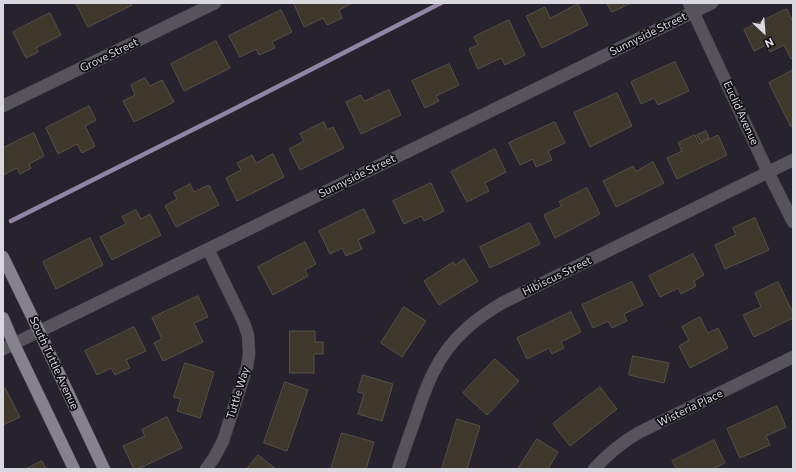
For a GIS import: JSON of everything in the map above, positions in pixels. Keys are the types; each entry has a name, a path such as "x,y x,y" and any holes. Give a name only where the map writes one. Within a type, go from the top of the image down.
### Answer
{"main road":[{"name":"South Tuttle Avenue","path":"3,257 40,331 104,469"},
{"path":"3,318 74,469"}],"street":[{"name":"Grove Street","path":"3,106 215,3"},
{"name":"Sunnyside Street","path":"3,350 692,7 712,3"},
{"name":"Euclid Avenue","path":"692,7 768,172 793,222"},
{"name":"Hibiscus Street","path":"398,469 426,387 433,372 453,342 464,330 483,314 502,303 793,160"},
{"name":"Tuttle Way","path":"206,469 223,441 247,367 249,354 248,336 244,323 208,249"},
{"name":"Wisteria Place","path":"594,469 614,450 638,433 793,357"}],"building":[{"path":"76,3 131,3 132,5 88,27"},
{"path":"352,3 339,10 342,18 327,25 323,18 304,27 294,4"},
{"path":"607,3 631,3 612,12"},
{"path":"578,4 588,25 542,48 526,16 545,7 550,18"},
{"path":"787,9 793,22 793,57 791,59 784,45 770,52 766,45 754,51 744,30"},
{"path":"281,10 292,32 272,42 275,48 259,55 256,49 240,57 229,36"},
{"path":"50,13 61,35 36,48 38,52 26,58 13,32"},
{"path":"509,20 525,55 505,65 501,58 478,69 469,49 478,45 474,37"},
{"path":"216,41 230,68 184,91 171,64"},
{"path":"675,62 689,91 658,105 654,98 641,104 631,82"},
{"path":"449,64 459,85 436,96 439,101 425,108 412,81"},
{"path":"793,70 793,126 791,127 769,83"},
{"path":"145,78 150,86 162,80 174,102 134,122 123,101 135,95 131,85"},
{"path":"389,90 401,115 361,134 346,102 361,95 364,101"},
{"path":"617,93 632,126 590,147 574,113"},
{"path":"89,106 96,120 85,126 95,146 82,153 77,144 58,154 46,128"},
{"path":"324,122 327,130 333,127 344,148 300,170 289,149 304,141 300,134"},
{"path":"555,122 565,143 548,151 552,160 536,167 533,159 520,165 509,143"},
{"path":"706,131 709,138 701,142 697,135"},
{"path":"34,133 44,156 29,164 31,168 20,174 17,168 3,175 3,148"},
{"path":"695,135 699,144 718,135 727,155 677,179 667,158 682,151 678,143"},
{"path":"495,149 506,172 485,183 489,191 467,202 451,172"},
{"path":"273,154 284,177 237,201 226,178 241,170 237,163 252,155 256,163"},
{"path":"653,162 664,183 616,207 603,181 633,166 636,171"},
{"path":"431,183 444,211 424,221 421,216 404,224 393,201"},
{"path":"190,184 194,192 209,185 219,205 176,227 165,206 177,199 174,193"},
{"path":"587,188 600,214 555,238 544,215 562,206 559,202"},
{"path":"364,209 375,232 358,240 362,249 346,256 342,248 330,254 319,231"},
{"path":"136,210 141,219 150,214 161,235 112,260 100,237 126,224 122,217"},
{"path":"755,218 769,250 725,269 715,245 736,235 733,228"},
{"path":"530,223 540,244 490,268 480,247"},
{"path":"90,238 103,265 56,289 43,262"},
{"path":"305,242 316,264 305,270 308,276 273,295 258,267"},
{"path":"693,254 704,275 694,281 696,286 681,294 678,288 660,297 649,276"},
{"path":"464,259 478,281 439,305 424,281 453,262 455,265"},
{"path":"632,282 643,305 624,314 627,321 612,328 608,321 593,328 582,305"},
{"path":"778,282 793,313 793,318 754,337 743,315 761,307 755,293"},
{"path":"198,296 208,317 194,323 203,342 163,361 154,343 162,339 152,318"},
{"path":"404,307 426,321 402,357 381,343"},
{"path":"571,312 581,332 561,342 564,348 552,354 549,348 527,359 517,338"},
{"path":"700,317 708,333 718,328 728,348 690,368 679,346 689,340 682,327"},
{"path":"134,327 146,351 126,360 130,368 115,375 111,368 97,375 85,351"},
{"path":"290,331 315,331 315,342 323,342 323,354 314,354 314,373 290,373"},
{"path":"633,356 669,363 664,383 629,375"},
{"path":"495,359 519,381 487,415 463,393"},
{"path":"185,363 214,372 200,418 177,411 181,399 174,397"},
{"path":"363,375 393,384 382,421 358,414 364,394 358,392"},
{"path":"285,382 308,390 287,451 264,443"},
{"path":"600,387 617,409 570,446 553,424"},
{"path":"5,388 20,417 3,425 3,389"},
{"path":"777,406 786,427 766,436 770,445 740,458 727,429"},
{"path":"167,417 182,448 138,469 134,469 123,446 145,436 142,430"},
{"path":"457,419 480,426 467,469 442,469"},
{"path":"342,433 374,442 366,469 331,469"},
{"path":"537,439 558,452 548,469 518,469"},
{"path":"714,440 725,463 713,469 677,469 672,461"},
{"path":"258,455 276,469 247,469"},
{"path":"42,461 46,469 26,469"}],"waterway":[{"path":"11,221 441,3"}]}
